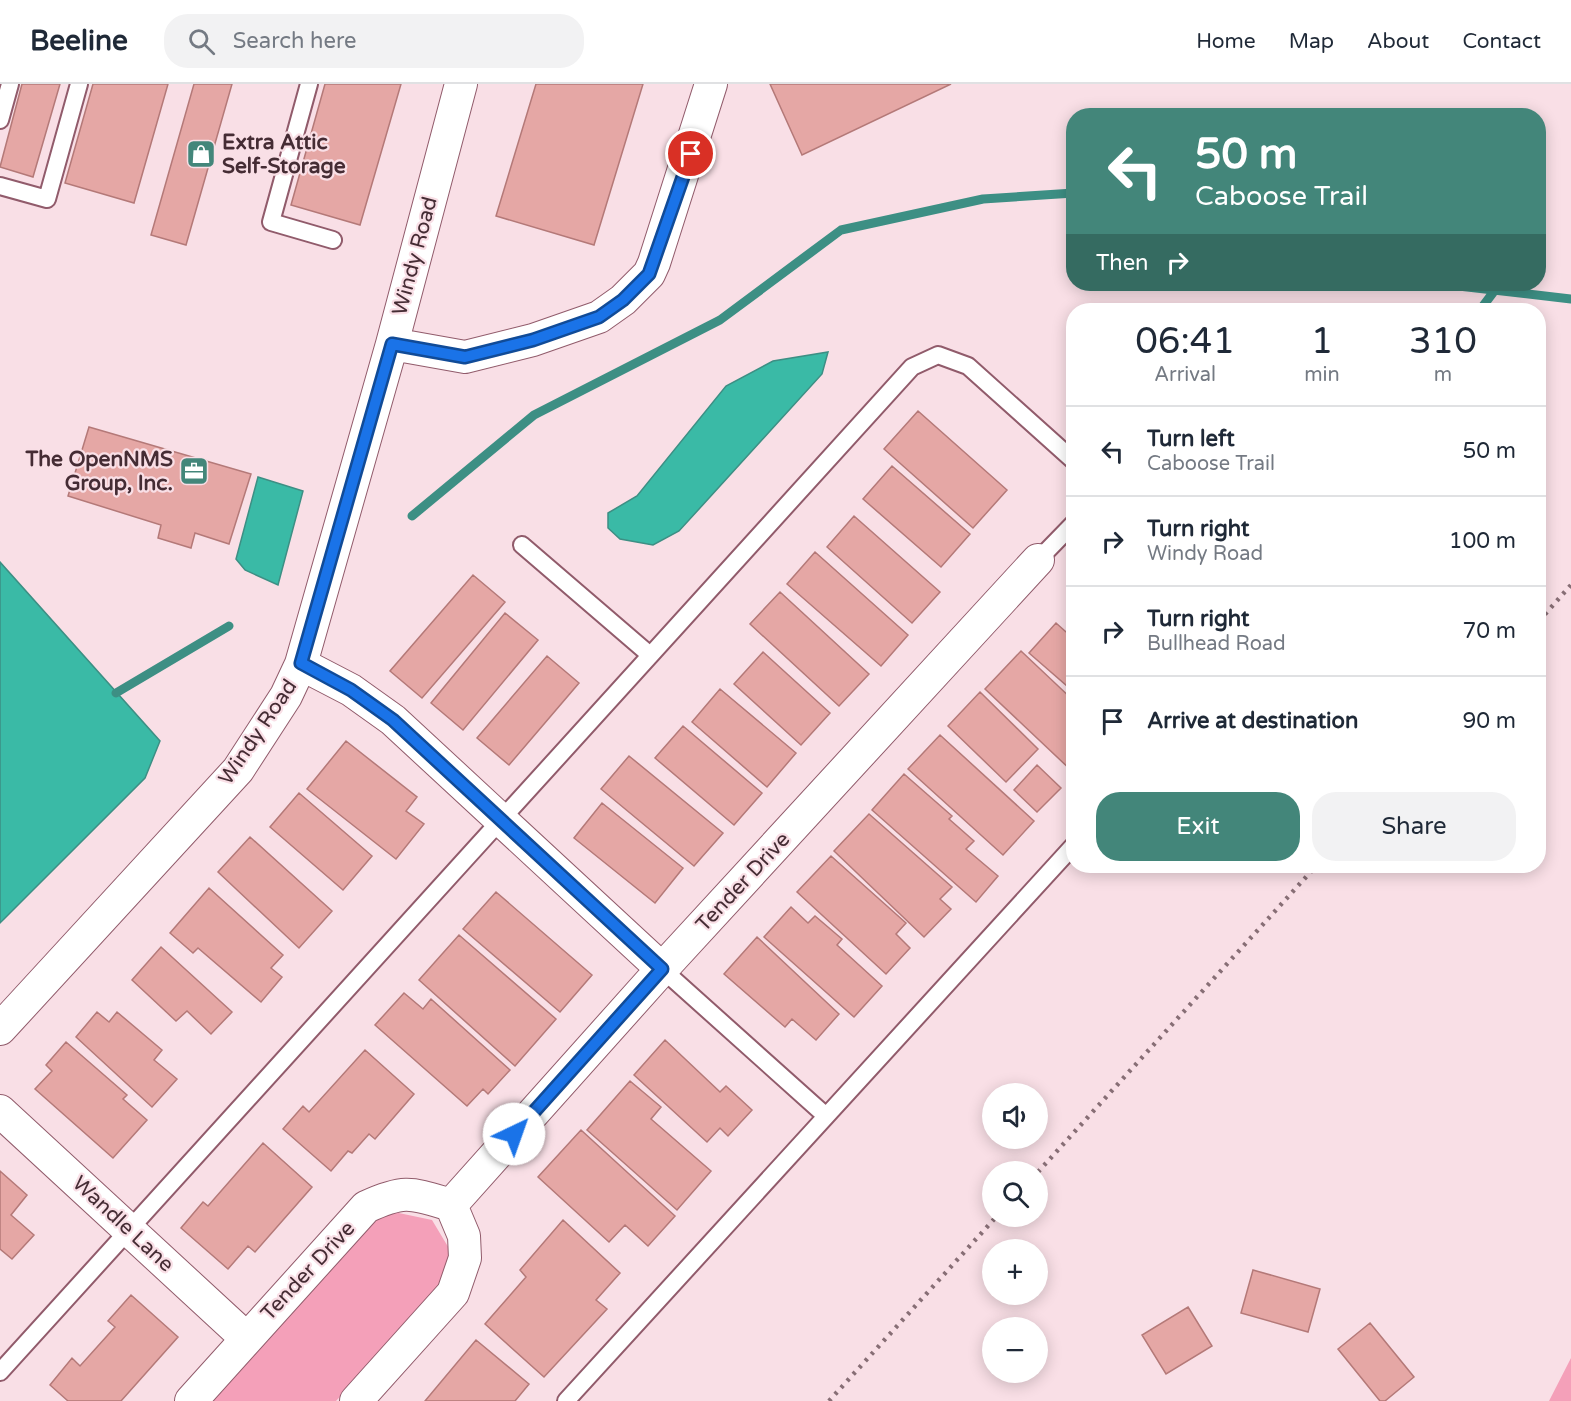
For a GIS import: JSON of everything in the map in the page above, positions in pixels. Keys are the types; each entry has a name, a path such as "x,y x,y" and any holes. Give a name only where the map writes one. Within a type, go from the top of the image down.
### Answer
{"street":[{"name":"Windy Road","path":"0,1029 238,770 286,696 301,663 392,344 461,84"},
{"path":"392,344 465,357 533,340 599,317 623,300 649,274 654,263 711,84"},
{"name":"Tender Drive","path":"191,1401 366,1207 395,1194 418,1195 451,1205 662,969 1038,560"},
{"path":"301,663 351,690 393,720 662,969"},
{"name":"Wandle Lane","path":"0,1111 246,1338"},
{"path":"356,1401 453,1293 465,1258 464,1236 451,1205"}],"lane":[{"path":"0,120 10,84"},
{"path":"0,186 47,199 79,84"},
{"path":"309,84 271,222 333,240"},
{"path":"0,1372 912,367 938,355 968,366 1066,454"},
{"path":"1038,560 1066,532"},
{"path":"522,545 650,655"},
{"path":"566,1401 1066,854"},
{"path":"662,969 826,1116"}],"shaded area":[{"path":"828,352 822,374 679,531 653,545 620,539 608,528 608,513 637,496 726,386 773,361"},
{"path":"258,477 303,491 278,585 245,570 236,559"},
{"path":"0,562 160,741 145,778 0,923"},
{"path":"394,1212 432,1220 450,1250 441,1287 336,1401 211,1401 335,1263 379,1218"},
{"path":"1571,1358 1571,1401 1549,1401"}],"building":[{"path":"22,84 60,84 33,177 0,167"},
{"path":"93,84 168,84 134,203 65,183"},
{"path":"194,84 232,84 186,245 151,235"},
{"path":"325,84 401,84 360,225 291,205"},
{"path":"536,84 643,84 594,245 496,216"},
{"path":"770,84 951,84 802,155"},
{"path":"918,411 1007,490 973,528 884,449"},
{"path":"89,427 251,474 229,544 195,533 191,548 158,538 161,525 68,496"},
{"path":"892,466 970,534 941,567 863,499"},
{"path":"854,516 940,592 912,623 827,547"},
{"path":"815,552 908,635 881,666 787,584"},
{"path":"473,575 505,602 422,698 390,671"},
{"path":"780,592 869,674 839,706 750,624"},
{"path":"505,613 538,640 463,730 431,703"},
{"path":"1056,623 1066,632 1066,685 1029,653"},
{"path":"1021,651 1066,693 1066,765 985,689"},
{"path":"763,652 830,713 801,745 734,684"},
{"path":"547,656 579,683 509,765 477,738"},
{"path":"720,689 796,753 767,787 692,722"},
{"path":"980,692 1038,749 1006,782 948,726"},
{"path":"683,726 762,793 734,825 655,758"},
{"path":"940,735 1034,821 1003,855 908,769"},
{"path":"346,741 417,797 406,811 424,824 396,859 307,789"},
{"path":"629,756 723,833 694,866 601,789"},
{"path":"1037,765 1061,788 1037,812 1014,790"},
{"path":"904,774 952,816 949,819 974,841 966,849 998,876 976,902 872,810"},
{"path":"299,793 372,856 343,890 270,827"},
{"path":"602,803 683,868 655,903 574,838"},
{"path":"869,814 952,887 940,899 951,909 924,937 834,851"},
{"path":"250,837 332,911 299,948 218,872"},
{"path":"831,856 906,923 896,934 910,948 886,974 797,892"},
{"path":"209,888 283,955 271,968 282,977 261,1002 198,948 193,953 170,933"},
{"path":"496,892 592,975 560,1012 463,929"},
{"path":"791,907 808,923 815,916 842,939 837,945 882,986 854,1017 764,937"},
{"path":"459,935 556,1019 515,1066 419,980"},
{"path":"757,937 839,1014 816,1040 792,1019 785,1027 724,974"},
{"path":"161,947 232,1012 211,1034 187,1011 176,1021 132,980"},
{"path":"404,993 423,1009 431,999 510,1070 488,1094 483,1089 467,1106 375,1025"},
{"path":"97,1012 109,1022 117,1012 162,1050 154,1060 177,1079 152,1107 76,1037"},
{"path":"665,1040 720,1092 726,1086 752,1110 728,1136 720,1128 707,1142 634,1075"},
{"path":"66,1042 127,1095 123,1099 147,1120 113,1158 35,1089 52,1071 46,1065"},
{"path":"365,1050 414,1094 375,1139 369,1134 352,1153 348,1151 331,1171 283,1129 303,1106 309,1112"},
{"path":"630,1081 661,1107 651,1119 711,1171 677,1210 587,1130"},
{"path":"581,1130 675,1216 648,1246 625,1225 609,1242 538,1177"},
{"path":"263,1143 312,1187 255,1252 248,1246 228,1269 181,1228 203,1202 208,1206"},
{"path":"0,1171 27,1195 11,1215 34,1235 12,1259 0,1249"},
{"path":"563,1220 620,1273 596,1300 607,1309 544,1377 485,1324 526,1277 520,1270"},
{"path":"1253,1270 1320,1289 1308,1332 1241,1313"},
{"path":"131,1295 178,1337 121,1401 68,1401 50,1385 72,1358 80,1366 115,1327 108,1321"},
{"path":"1188,1307 1212,1346 1166,1374 1142,1335"},
{"path":"1370,1323 1414,1377 1385,1401 1380,1401 1338,1349"},
{"path":"476,1340 529,1384 515,1401 425,1401"}],"waterway":[{"path":"412,516 534,415 720,320 841,230 983,199 1066,194"},
{"path":"1485,303 1494,291"},
{"path":"1502,291 1571,299"},
{"path":"116,693 229,626"}],"railway":[{"path":"1546,613 1571,585"},
{"path":"1048,1161 1310,873"},
{"path":"829,1401 987,1227"}],"place":[{"name":"Extra Attic Self-Storage","path":"201,154"},
{"name":"The OpenNMS Group, Inc.","path":"194,471"}],"route":[{"path":"514,1134 662,969 393,720 351,690 301,663 392,344 465,357 533,340 599,317 623,300 649,274 691,154"}]}
